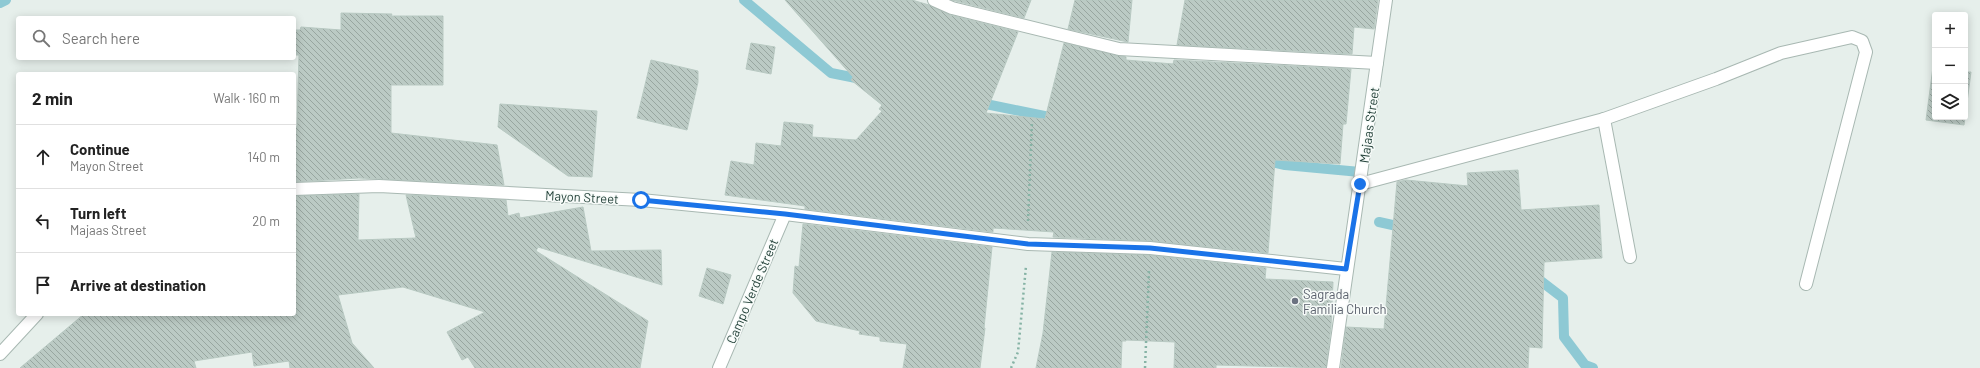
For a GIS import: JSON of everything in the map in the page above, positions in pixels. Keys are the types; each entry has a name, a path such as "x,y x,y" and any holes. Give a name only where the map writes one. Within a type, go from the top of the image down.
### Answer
{"street":[{"path":"934,0 952,8 1119,49 1377,63"},
{"name":"Majaas Street","path":"1333,368 1346,269 1360,184 1386,0"},
{"path":"1360,184 1604,119 1716,79 1781,53 1852,37 1862,41 1866,52 1806,284"},
{"path":"1604,119 1630,257"},
{"name":"Mayon Street","path":"296,190 387,186 641,200 785,214 1028,244 1150,248 1346,269"},
{"name":"Campo Verde Street","path":"719,368 785,214"},
{"path":"0,354 35,316"}],"path":[{"path":"1011,368 1018,352 1028,244 1032,121"},
{"path":"1145,368 1150,248"}],"building":[{"path":"785,0 912,0 929,5 950,15 1018,32 986,113 1045,119 1064,43 1126,57 1126,60 1173,64 1174,60 1351,69 1346,124 1343,124 1340,164 1275,160 1268,253 1151,241 1053,237 1054,232 993,228 993,232 805,209 805,206 725,195 731,161 754,165 756,143 781,146 784,122 813,125 812,137 856,140 882,111 879,109 882,105 851,80 853,77"},
{"path":"952,0 1031,0 1024,18"},
{"path":"1075,0 1132,0 1128,42 1068,29"},
{"path":"1185,0 1378,0 1374,29 1354,27 1352,54 1177,45"},
{"path":"341,13 392,14 391,16 443,16 443,85 391,85 391,133 497,145 504,185 359,178 296,182 296,127 299,55 296,55 296,30 300,30 301,27 341,30"},
{"path":"751,43 775,47 771,74 746,69"},
{"path":"651,60 698,71 698,82 687,130 637,118"},
{"path":"1968,72 1971,72 1968,95"},
{"path":"1932,75 1932,120 1965,120 1964,125 1926,120"},
{"path":"500,104 597,111 592,177 568,176 498,127"},
{"path":"1518,170 1521,210 1599,205 1602,258 1544,262 1542,348 1529,347 1528,368 1341,368 1346,327 1384,329 1397,182 1406,180 1468,186 1467,173"},
{"path":"359,194 358,240 416,238 406,195 506,200 508,216 519,213 520,218 583,207 591,251 661,250 662,285 538,247 536,251 648,321 640,368 475,368 468,357 462,360 447,332 485,312 403,287 338,295 352,343 374,368 290,368 289,361 254,366 252,352 194,361 196,368 20,368 82,316 296,316 296,196"},
{"path":"803,224 992,247 980,368 903,368 907,344 880,341 880,337 859,334 860,331 816,321 793,293 795,266 799,267"},
{"path":"1052,252 1149,255 1266,268 1265,279 1333,282 1331,327 1326,368 1216,365 1216,368 1174,368 1175,342 1126,340 1122,341 1121,368 1036,368 1043,333"},
{"path":"707,268 731,275 723,304 699,296"}],"waterway":[{"path":"0,3 6,0"},
{"path":"744,0 831,73 866,80"},
{"path":"976,102 1059,119"},
{"path":"1262,160 1285,165 1360,172"},
{"path":"1379,222 1406,228"},
{"path":"1533,275 1563,298 1564,337 1585,365 1593,368"}],"place":[{"name":"Sagrada Familia Church","path":"1295,301"}],"route":[{"path":"641,200 785,214 1028,244 1150,248 1346,269 1360,184"}]}
